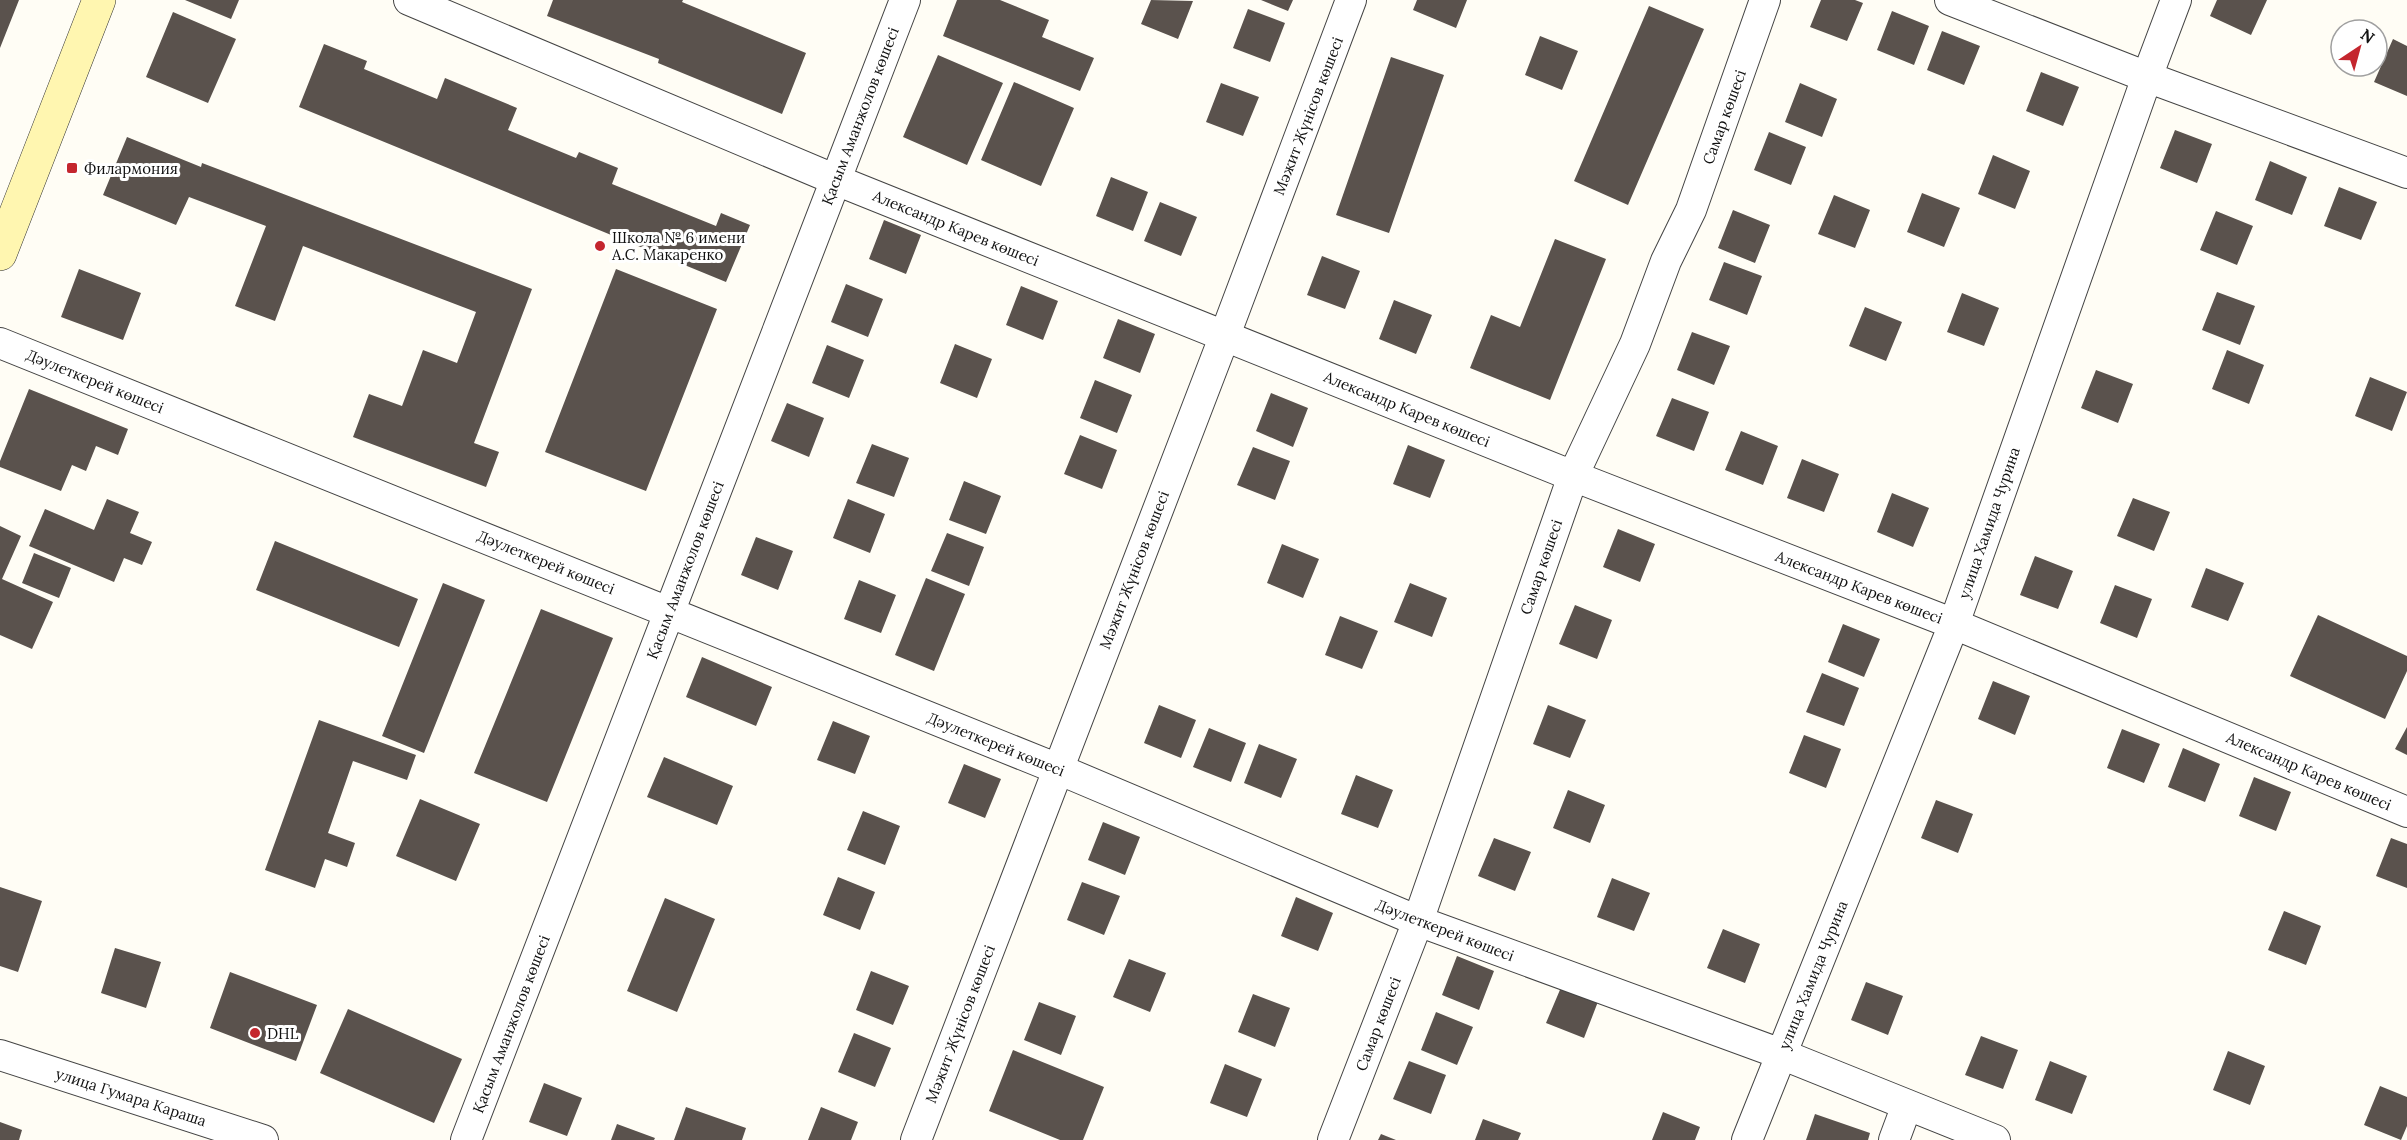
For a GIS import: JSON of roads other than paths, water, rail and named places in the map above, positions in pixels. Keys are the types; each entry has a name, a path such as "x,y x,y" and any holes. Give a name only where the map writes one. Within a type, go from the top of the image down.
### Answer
{"main road":[{"path":"0,254 99,0"}],"street":[{"name":"Александр Карев көшесі","path":"409,0 836,180 1226,335 1573,477 1954,624 2407,812"},
{"name":"Қасым Аманжолов көшесі","path":"466,1140 905,0"},
{"name":"Мәжит Жүнісов көшесі","path":"916,1140 1226,335 1351,0"},
{"name":"Самар көшесі","path":"1333,1140 1418,921 1573,477 1635,344 1666,261 1691,210 1765,0"},
{"path":"1950,0 2147,77 2407,173"},
{"name":"улица Хамида Чурина","path":"1747,1140 1954,624 2176,0"},
{"name":"Дәулеткерей көшесі","path":"0,343 1058,769 1418,921 1781,1054 1995,1140"},
{"name":"улица Гумара Караша","path":"0,1055 262,1140"},
{"path":"1894,1140 1907,1105"}],"place":[{"name":"Филармония","path":"72,168"},
{"name":"Школа № 6 имени А.С. Макаренко","path":"600,246"},
{"name":"DHL","path":"255,1033"}]}
